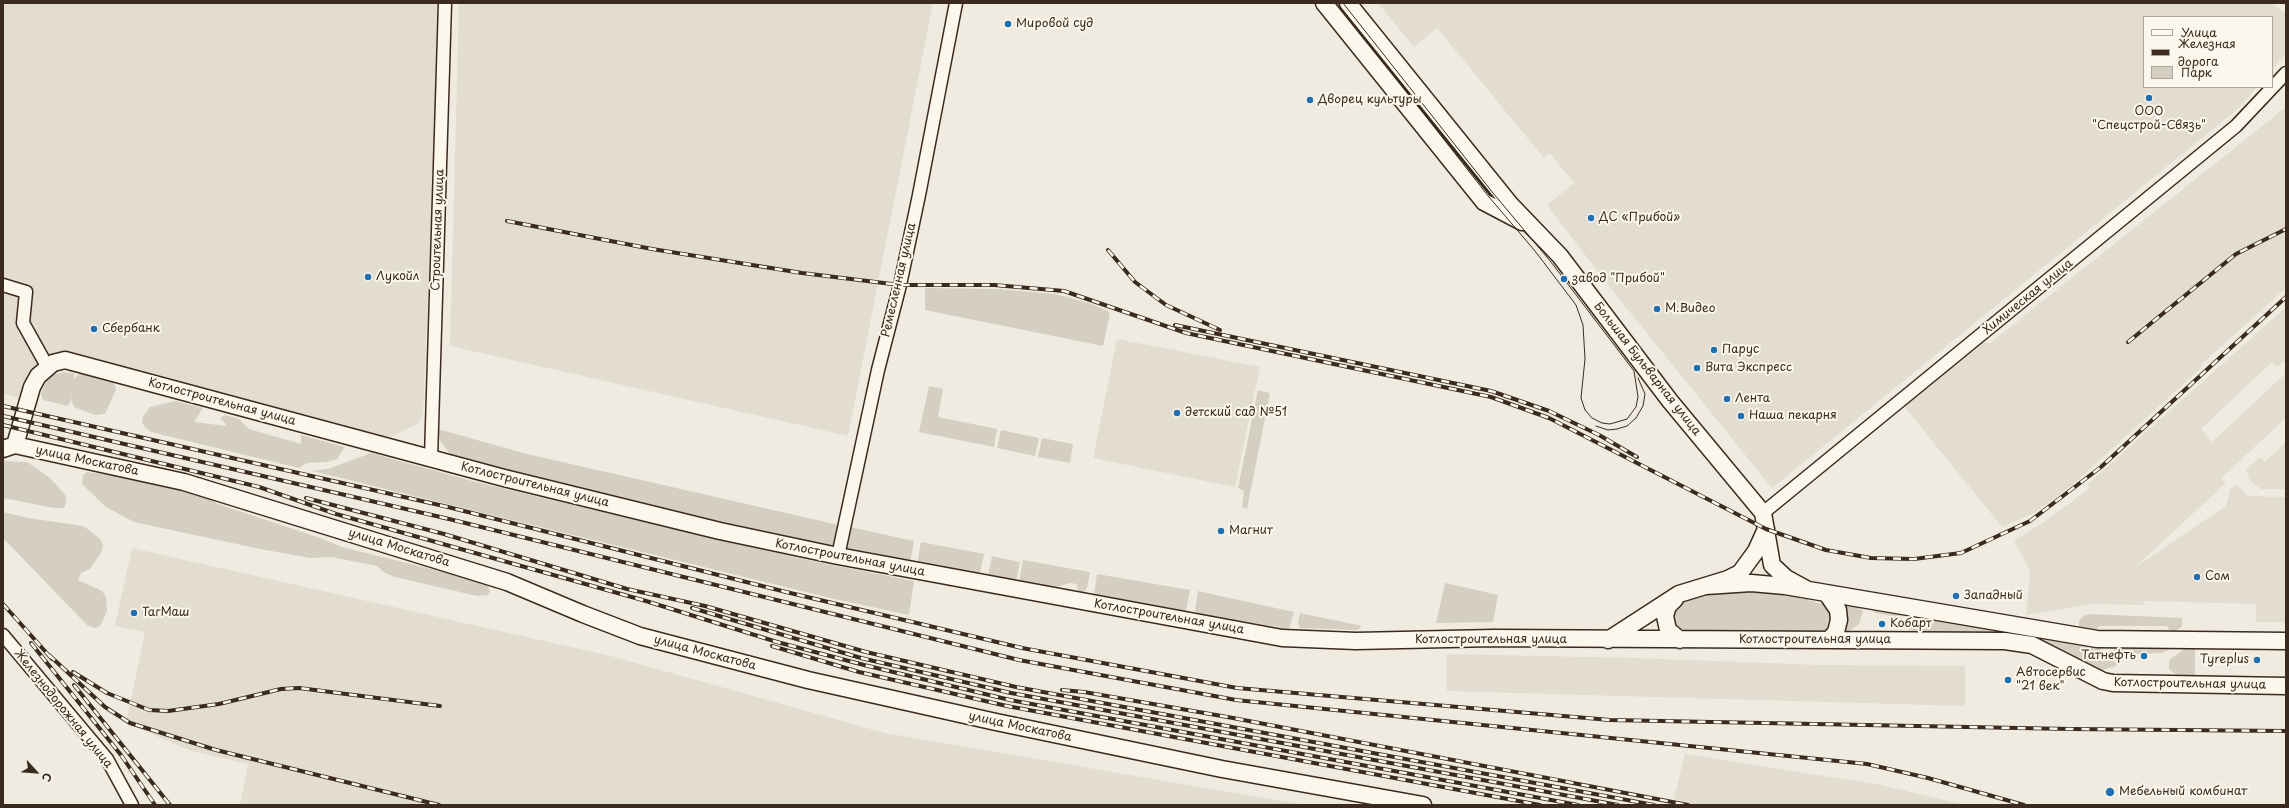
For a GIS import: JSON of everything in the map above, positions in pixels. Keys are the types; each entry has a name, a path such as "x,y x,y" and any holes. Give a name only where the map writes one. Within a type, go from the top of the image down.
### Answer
{"main road":[{"name":"Большая Бульварная улица","path":"1324,3 1484,202 1516,220 1531,225"},
{"name":"Большая Бульварная улица","path":"1348,3 1505,198 1560,256 1670,401 1763,513"},
{"name":"Котлостроительная улица","path":"47,366 58,361 71,361 431,458 720,531 838,556 1282,638 1356,641 1494,638 1608,640 2005,641 2032,645 2103,681 2113,684 2286,686"},
{"path":"9,447 32,387 38,376 47,366"},
{"name":"улица Москатова","path":"9,447 199,487 506,582 640,636 705,654 808,680 996,722 1222,769 1423,805"},
{"path":"1763,513 1772,565 1786,578 1808,590"},
{"path":"1608,640 1679,594 1706,586 1740,573 1756,551 1766,529"},
{"path":"1706,586 1751,583 1785,586 2097,639 2286,641"},
{"path":"1679,594 1668,606 1664,616 1668,630 1680,640"},
{"path":"1827,594 1838,610 1839,620 1836,632 1829,640"}],"street":[{"name":"Строительная улица","path":"431,458 445,3"},
{"name":"Ремесленная улица","path":"838,556 874,384 900,285 918,202 956,3"},
{"name":"Химическая улица","path":"2273,87 2286,73"},
{"name":"Химическая улица","path":"1763,513 2236,126 2272,88"},
{"path":"3,285 26,292 23,323 47,366"},
{"name":"Железнодорожная улица","path":"3,635 107,759 132,805"}],"shaded area":[{"path":"3,3 438,3 434,163 423,414 419,423 391,437 384,438 63,354 35,366 29,375 23,399 3,394"},
{"path":"459,3 933,3 848,436 450,346"},
{"path":"1378,3 2272,3 2286,14 2286,54 2273,69 2273,16 2143,16 2143,88 2256,88 2240,107 1772,488 1612,290 1547,205 1574,183 1550,153 1544,158 1437,28 1414,47"},
{"path":"2286,107 2286,288 2202,364 2201,368 2069,488 2034,513 2002,527 1904,406 1983,343 1990,343"},
{"path":"2286,307 2286,360 2277,367 2272,362 2201,429 2212,442 2286,373 2286,418 2221,478 2226,483 2133,569 2226,506 2230,489 2237,484 2247,496 2286,497 2286,622 2256,622 2256,604 2144,601 2143,605 2092,604 2026,615 2030,571 2014,541 2047,520 2090,488 2087,485"},
{"name":"детский сад №51","path":"1117,339 1260,367 1235,487 1093,458"},
{"path":"2286,442 2286,489 2261,489 2250,481 2246,470 2260,457 2265,462"},
{"path":"132,548 611,656 885,733 1305,805 240,805 248,764 191,751 126,723 145,632 115,626"},
{"path":"1447,654 1635,658 1820,665 1965,666 1965,706 1447,691"},
{"path":"1685,754 1881,785 1965,805 1695,805 1674,799"}],"green space":[{"path":"925,288 996,289 1055,294 1089,303 1108,311 1110,314 1103,346 925,310"},
{"path":"63,372 74,373 74,379 79,374 84,373 114,383 116,390 105,414 95,415 74,407 71,400 72,389 70,403 67,406 43,400 41,394 45,383 53,375"},
{"path":"929,386 943,389 938,417 997,429 994,447 919,432"},
{"path":"1258,390 1270,393 1247,509 1242,507 1244,491 1238,488"},
{"path":"175,401 203,408 194,422 227,426 220,418 225,415 239,419 249,429 301,444 301,435 345,447 337,459 327,462 307,463 299,468 151,432 142,423 143,416 150,407"},
{"path":"438,429 523,453 843,526 837,551 453,458 440,441"},
{"path":"1001,430 1039,438 1035,456 997,448"},
{"path":"1042,438 1073,444 1070,463 1038,457"},
{"path":"371,453 472,481 648,523 812,561 914,581 909,615 830,598 312,471 328,469"},
{"path":"3,461 27,462 49,477 66,496 64,508 54,508 3,498"},
{"path":"87,472 151,480 204,495 218,504 320,538 342,547 480,581 486,584 490,591 488,595 477,596 395,577 385,573 377,566 332,557 310,558 260,549 134,522 106,507 82,484 83,475"},
{"path":"3,512 28,518 85,527 100,539 103,545 102,551 90,569 81,573 78,580 102,591 106,597 107,611 99,627 94,628 87,625 3,538"},
{"path":"850,527 914,541 910,563 844,553"},
{"path":"921,542 984,554 979,577 917,565"},
{"path":"992,556 1020,562 1016,581 988,576"},
{"path":"1023,560 1090,572 1087,588 1083,593 1078,591 1077,584 1070,583 1049,589 1019,583"},
{"path":"1097,574 1190,590 1186,611 1094,595"},
{"path":"1445,583 1498,595 1493,622 1436,623"},
{"path":"1736,589 1785,593 1825,605 1833,620 1831,629 1825,634 1683,630 1675,625 1671,618 1674,608 1684,600"},
{"path":"1198,591 1294,612 1289,629 1199,614 1195,611"},
{"path":"1840,603 1854,604 1863,611 1859,624 1846,633 1840,634"},
{"path":"1871,608 1904,614 1898,617 1875,613"},
{"path":"1300,613 1362,626 1357,630 1300,628 1298,622"},
{"path":"2090,614 2182,618 2182,626 2172,634 2167,626 2099,626 2094,634 2082,630 2079,627 2079,621 2083,616"},
{"path":"1950,620 2096,644 2118,665 2093,673 2040,644 1933,636 1899,627 1899,622"},
{"path":"2195,646 2195,682 2186,682 2169,669 2169,660 2188,647"},
{"path":"2109,647 2173,647 2162,653 2124,654"}],"tram line":[{"path":"1337,3 1489,197 1535,251 1576,305 1583,325 1585,359 1581,398 1585,410 1592,418 1602,423 1610,424 1627,419 1636,407 1638,397 1634,371 1551,262 1493,193 1343,3"},
{"path":"1596,426 1608,430 1617,429 1627,426 1636,418 1643,406 1645,394 1638,378"}],"railway":[{"path":"507,221 652,249 802,273 900,285 994,285 1064,291 1186,333 1491,397 1549,418 1766,529 1826,550 1871,558 1914,559 1961,553 2030,521 2101,467 2286,297"},
{"path":"2128,342 2236,254 2286,229"},
{"path":"1108,250 1135,282 1166,305 1220,330"},
{"path":"1175,325 1491,391 1549,411 1599,435 1637,457"},
{"path":"3,406 448,507 786,592 1022,648 1237,688 1610,720 2070,729 2286,731"},
{"path":"3,416 449,519 1019,660 1236,700 1867,764 1928,778 2024,805"},
{"path":"3,425 259,487 336,514 646,601 777,642 864,665 1010,700 1578,805"},
{"path":"306,498 444,534 627,589 705,606 866,652 1016,687 1654,805"},
{"path":"3,604 52,659"},
{"path":"692,608 861,658 1011,693 1618,805"},
{"path":"31,643 121,755 155,805"},
{"path":"772,646 859,672 1007,706 1540,805"},
{"path":"49,655 105,707 130,723 216,750 439,805"},
{"path":"73,672 107,693 149,710 168,711 219,704 281,689 299,688 440,706"},
{"path":"74,685 170,805"},
{"path":"1062,690 1084,692 1233,718 1688,805"}],"place":[{"name":"Мировой суд","path":"1008,24"},
{"name":"ООО \"Спецстрой-Связь\"","path":"2149,98"},
{"name":"Дворец культуры","path":"1310,100"},
{"name":"ДC «Прибой»","path":"1591,218"},
{"name":"Лукойл","path":"368,277"},
{"name":"завод \"Прибой\"","path":"1564,279"},
{"name":"М.Видео","path":"1657,309"},
{"name":"Сбербанк","path":"94,329"},
{"name":"Парус","path":"1714,350"},
{"name":"Вита Экспресс","path":"1697,368"},
{"name":"Лента","path":"1727,399"},
{"name":"детский сад №51","path":"1177,413"},
{"name":"Наша пекарня","path":"1741,416"},
{"name":"Магнит","path":"1221,531"},
{"name":"Сом","path":"2197,577"},
{"name":"Западный","path":"1956,596"},
{"name":"ТагМаш","path":"134,613"},
{"name":"Кобарт","path":"1882,624"},
{"name":"Татнефть","path":"2144,656"},
{"name":"Tyreplus","path":"2257,660"},
{"name":"Автосервис \"21 век\"","path":"2008,680"},
{"name":"Мебельный комбинат","path":"2110,792"}]}
